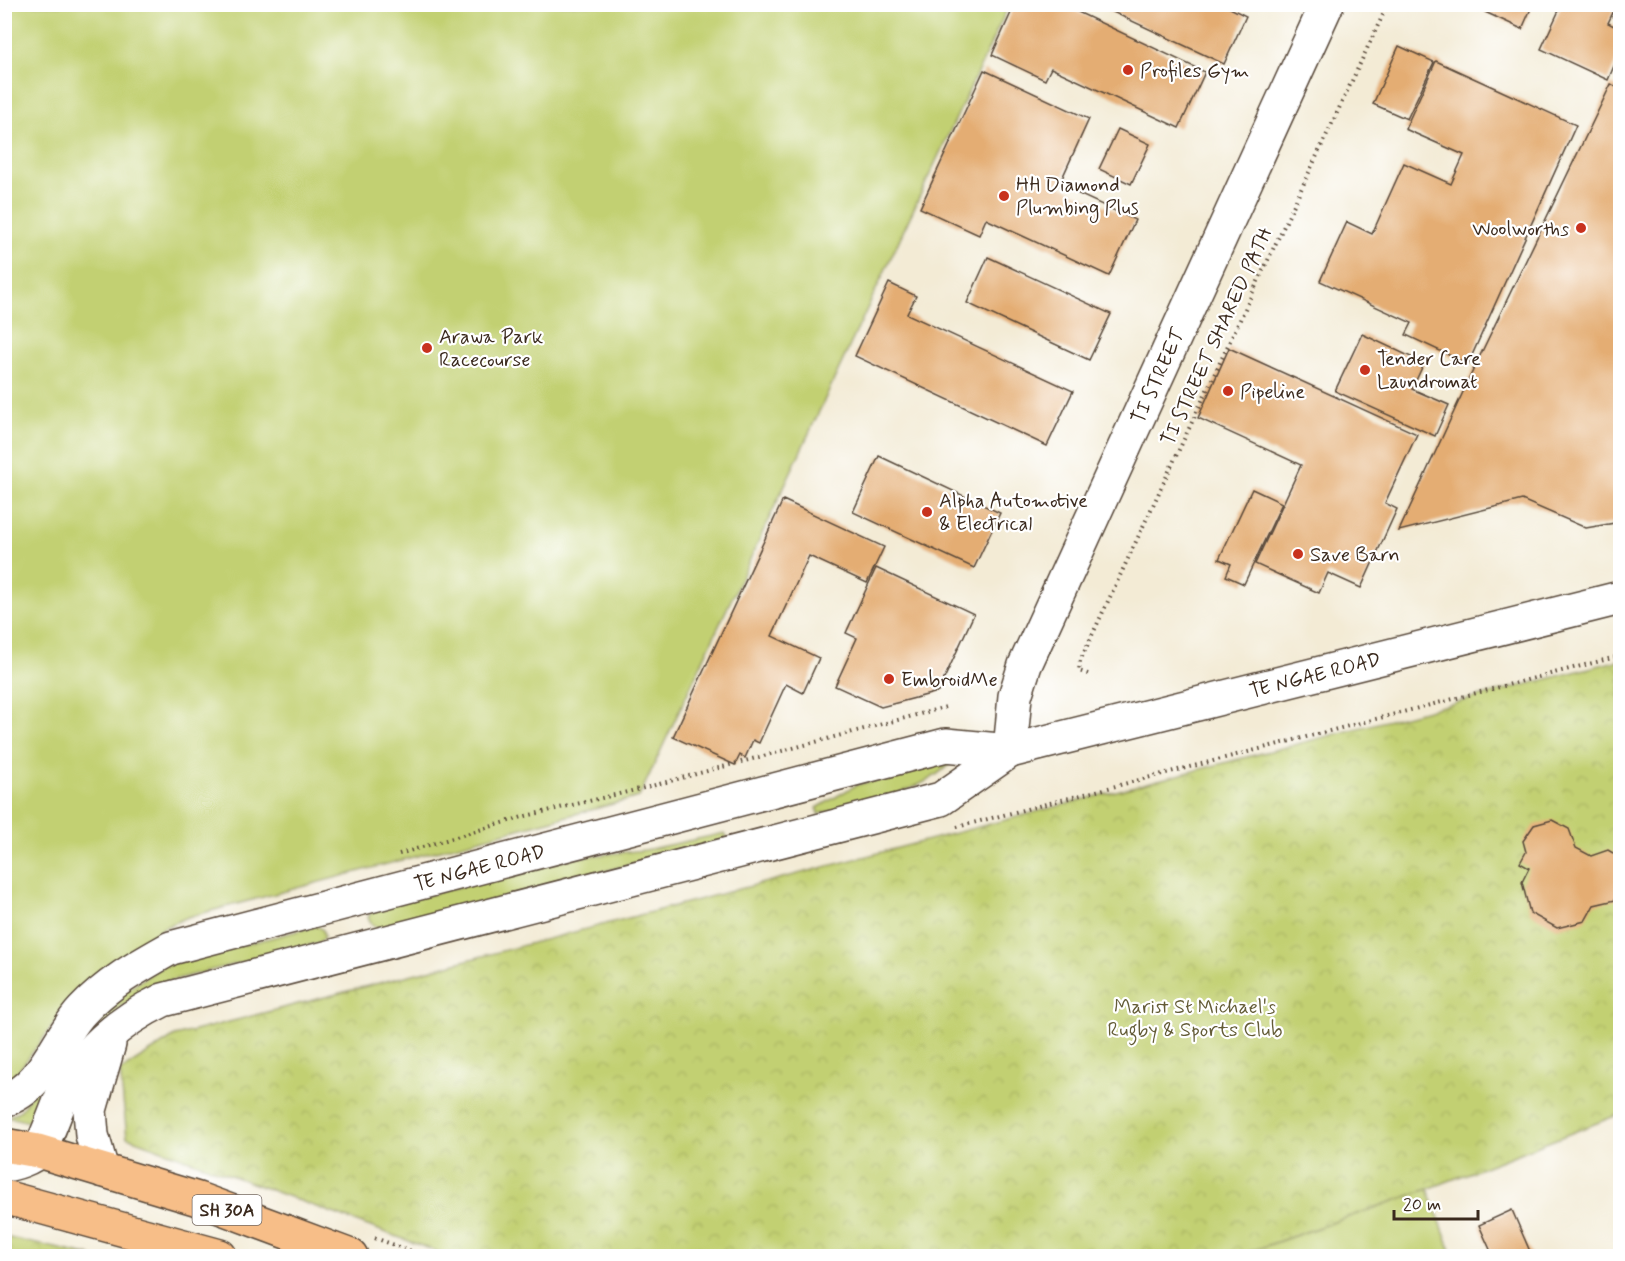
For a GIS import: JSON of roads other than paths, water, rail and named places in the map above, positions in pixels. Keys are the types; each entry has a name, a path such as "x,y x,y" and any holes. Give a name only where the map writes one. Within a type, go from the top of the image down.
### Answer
{"main road":[{"name":"SH 30A","path":"4,1145 38,1151 198,1199 351,1257"},
{"name":"SH 30A","path":"4,1197 220,1257"}],"street":[{"name":"TI STREET","path":"1010,751 1016,696 1025,665 1327,4"},
{"name":"TE NGAE ROAD","path":"4,1100 30,1084 81,1012 116,979 171,948 946,745 1010,751 1620,598"},
{"name":"TE NGAE ROAD","path":"38,1151 65,1090 87,1058 134,1014 163,1000 941,799 1010,751"},
{"path":"737,801 751,849"},
{"path":"344,903 354,951"},
{"path":"102,1170 92,1135 90,1110 112,1034"},
{"path":"4,1165 13,1164 38,1151"}],"place":[{"name":"Profiles Gym","path":"1128,70"},
{"name":"HH Diamond Plumbing Plus","path":"1004,196"},
{"name":"Woolworths","path":"1581,228"},
{"name":"Arawa Park Racecourse","path":"427,348"},
{"name":"Tender Care Laundromat","path":"1365,370"},
{"name":"Pipeline","path":"1228,391"},
{"name":"Alpha Automotive & Electrical","path":"927,512"},
{"name":"Save Barn","path":"1298,554"},
{"name":"EmbroidMe","path":"889,679"}],"park label":[{"name":"Marist St Michael's Rugby & Sports Club","path":"1195,1018"}]}
